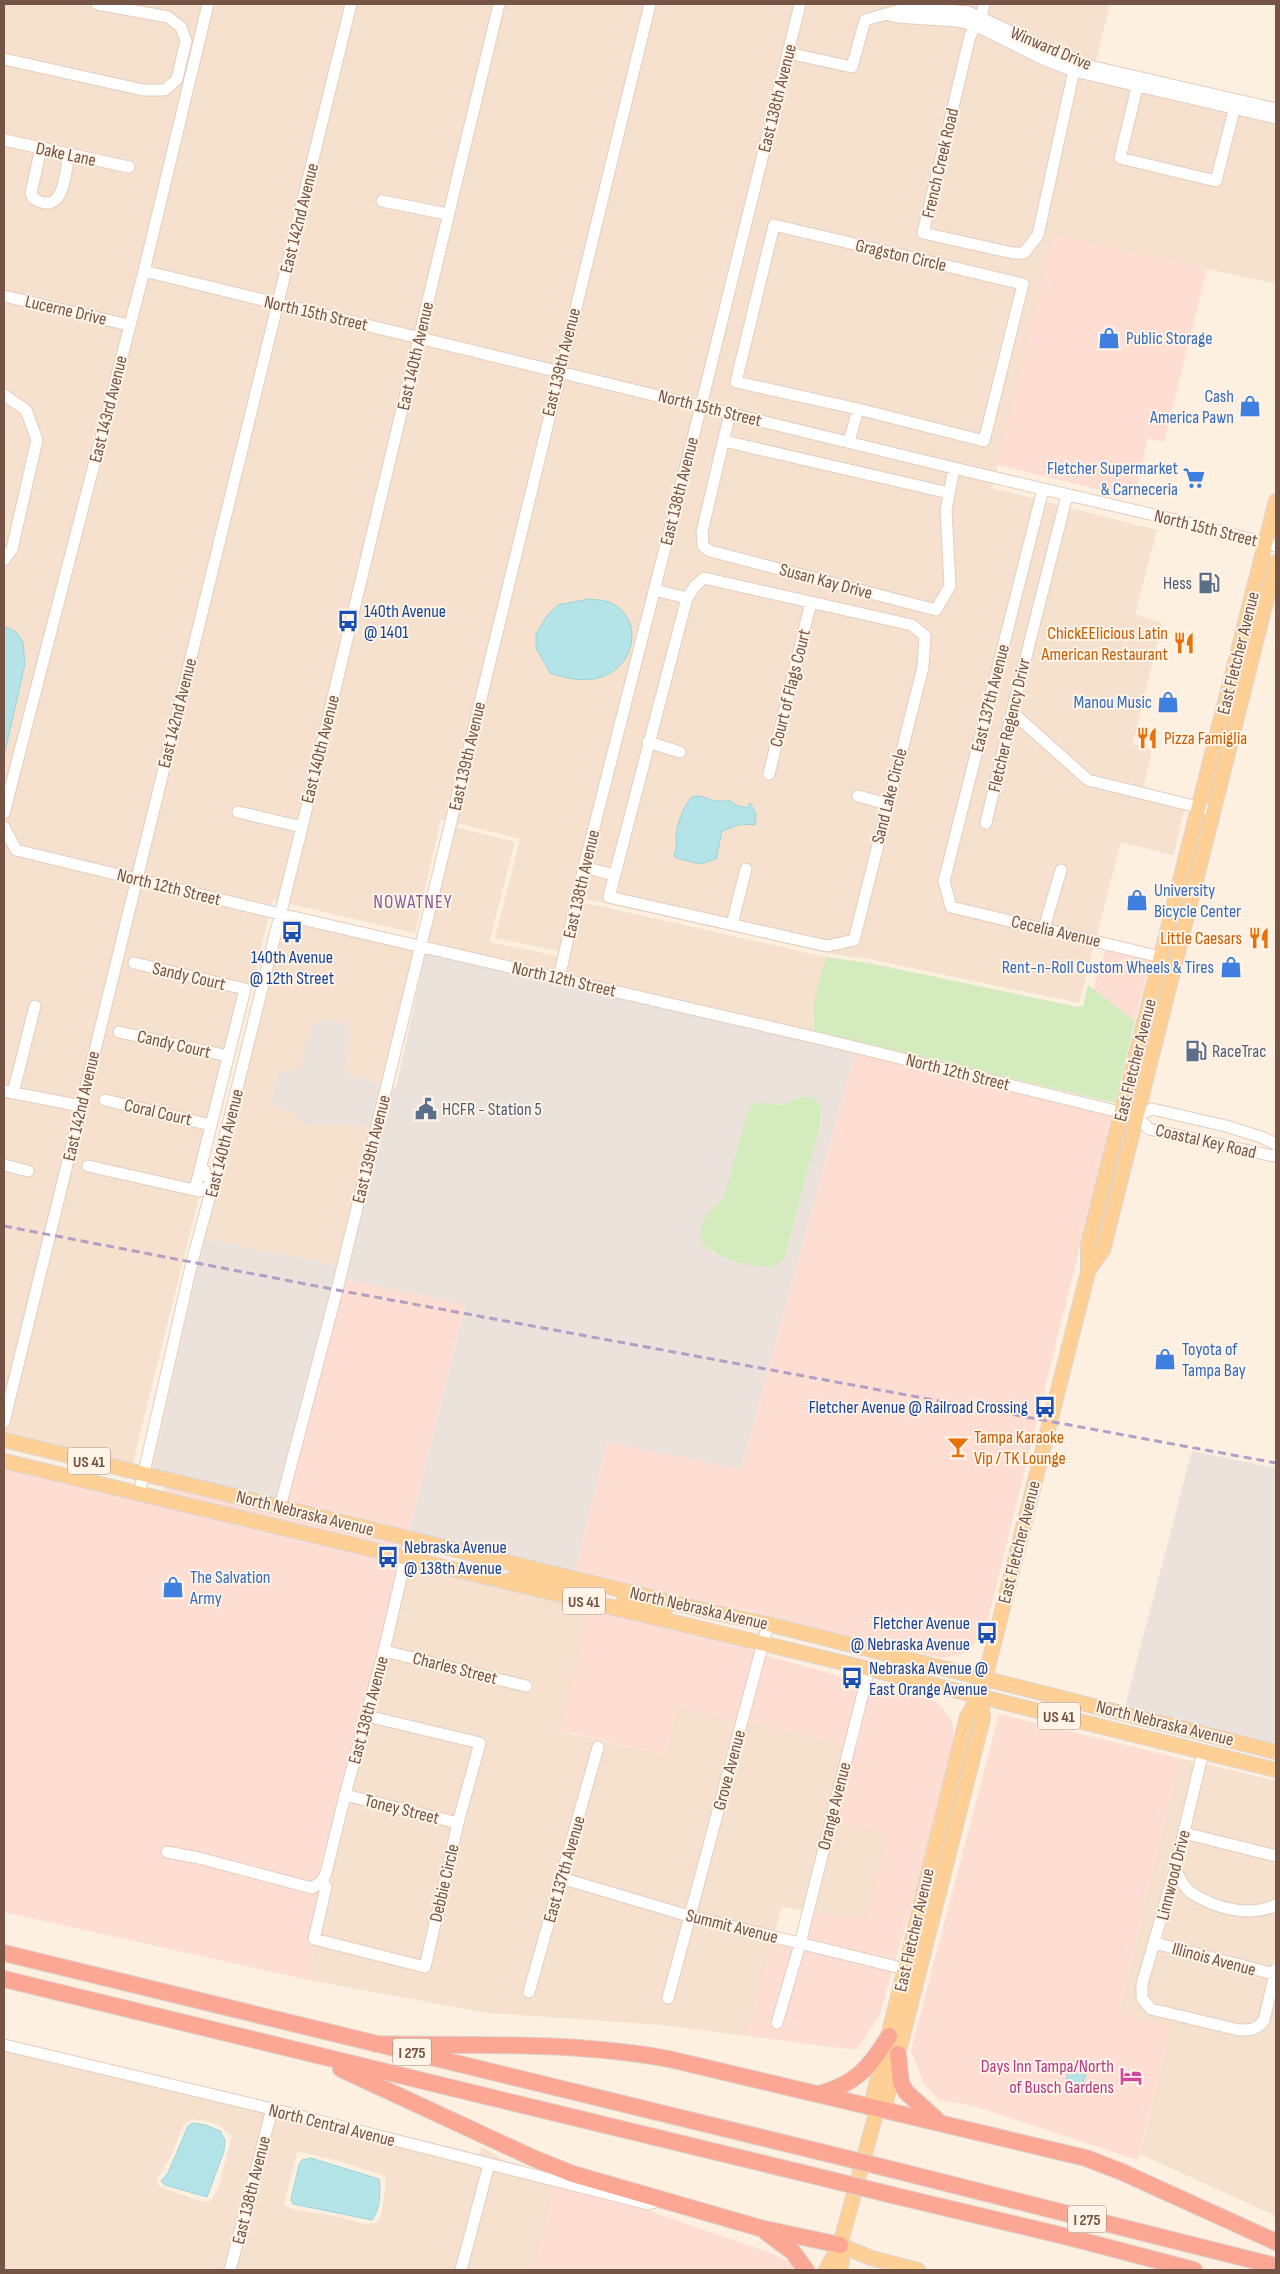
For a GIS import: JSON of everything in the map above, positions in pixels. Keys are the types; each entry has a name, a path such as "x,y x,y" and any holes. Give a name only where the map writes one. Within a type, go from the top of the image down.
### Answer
{"highway":[{"name":"I 275","path":"4,1953 821,2152 1276,2266"},
{"name":"I 275","path":"4,1980 1068,2237 1194,2270"},
{"path":"819,2094 839,2088 859,2077 878,2054 889,2036"},
{"path":"376,2044 566,2047 628,2052 669,2059 819,2094 877,2110 941,2123 1086,2158 1106,2165 1276,2242"},
{"path":"304,2052 540,2161 580,2176 760,2228 840,2245"},
{"path":"898,2054 901,2083 906,2092 925,2111 941,2123"},
{"path":"760,2228 787,2246 806,2270"}],"main road":[{"name":"East Fletcher Avenue","path":"877,2110 873,2098 966,1717 980,1696 985,1678 1088,1272 1088,1246 1198,808 1271,544 1276,500"},
{"name":"East Fletcher Avenue","path":"1088,1272 1103,1250 1212,810 1276,562"},
{"path":"1153,1054 1152,1027 1162,987 1161,957"},
{"name":"North Nebraska Avenue","path":"4,1440 768,1624 1276,1752"},
{"name":"North Nebraska Avenue","path":"6,1460 157,1499 869,1669 1276,1770"},
{"path":"157,1499 162,1479"},
{"path":"471,1574 538,1579 572,1588 593,1582"},
{"path":"617,1609 624,1602 628,1602 694,1614 716,1613"},
{"name":"East Fletcher Avenue","path":"826,2270 840,2245 877,2110 886,2102 983,1718 980,1696"},
{"name":"East Fletcher Avenue","path":"840,2245 842,2261 840,2270"},
{"path":"840,2245 893,2268 918,2270"}],"street":[{"path":"4,59 143,90 165,90 177,79 186,41 181,27 168,17 97,4"},
{"name":"East 143rd Avenue","path":"4,813 144,271 208,4"},
{"name":"East 142nd Avenue","path":"4,1422 352,4"},
{"name":"East 140th Avenue","path":"139,1494 192,1262 302,827 499,4"},
{"name":"East 139th Avenue","path":"280,1507 337,1290 422,945 559,371 650,4"},
{"name":"East 138th Avenue","path":"559,978 584,867 701,406 800,4"},
{"name":"French Creek Road","path":"984,4 970,36 923,233 1013,253 1024,253 1038,235 1075,66"},
{"name":"Winward Drive","path":"788,53 852,67 865,20 885,13 897,17 978,21 1042,59 1235,104 1276,118"},
{"path":"1138,81 1120,158 1216,181 1235,104"},
{"name":"Winward Drive","path":"1235,104 1276,109"},
{"name":"Dake Lane","path":"4,140 129,167"},
{"path":"41,148 31,192 33,198 46,204 52,203 59,198 69,154"},
{"path":"382,201 448,214"},
{"name":"Gragston Circle","path":"774,225 1023,284 984,441 858,409 736,382 774,225"},
{"name":"North 15th Street","path":"144,271 1271,544"},
{"name":"Lucerne Drive","path":"4,296 129,325"},
{"path":"4,395 26,410 37,440 12,549 4,560"},
{"path":"849,442 858,409"},
{"name":"Susan Kay Drive","path":"730,413 702,532 703,546 710,551 936,610 950,586 946,510 954,468"},
{"path":"724,441 949,492"},
{"name":"East 137th Avenue","path":"950,907 944,881 1043,489"},
{"name":"Fletcher Regency Drivr","path":"986,824 1012,712 1067,495"},
{"name":"Sand Lake Circle","path":"704,578 912,626 925,636 922,667 854,940 827,946 609,897 687,598 695,586 704,578"},
{"path":"654,590 687,598"},
{"name":"Court of Flags Court","path":"769,774 811,602"},
{"path":"1012,712 1088,780 1212,810"},
{"path":"648,742 680,752"},
{"path":"858,796 887,804"},
{"path":"238,812 302,827"},
{"name":"North 12th Street","path":"4,827 16,850 1136,1116"},
{"path":"584,867 614,875"},
{"path":"732,924 746,869"},
{"path":"1044,928 1061,870"},
{"name":"Cecelia Avenue","path":"950,907 1161,957"},
{"name":"Sandy Court","path":"134,963 244,989 228,1056"},
{"path":"35,1006 8,1092 81,1106"},
{"name":"Candy Court","path":"119,1032 228,1056"},
{"path":"195,1190 228,1056"},
{"name":"Coral Court","path":"104,1100 211,1125"},
{"name":"Coastal Key Road","path":"1276,1144 1261,1137 1226,1126 1152,1109 1136,1116 1149,1129 1272,1156 1276,1154"},
{"path":"4,1165 28,1171"},
{"path":"88,1166 199,1191 213,1185 201,1166"},
{"name":"East 138th Avenue","path":"322,1881 326,1873 384,1651 410,1539"},
{"name":"Grove Avenue","path":"668,1998 768,1624"},
{"name":"Charles Street","path":"384,1651 526,1686"},
{"name":"Orange Avenue","path":"777,2022 800,1944 869,1669"},
{"name":"Debbie Circle","path":"322,1881 326,1887 314,1939 425,1967 458,1823 480,1742 367,1716"},
{"name":"East 137th Avenue","path":"529,1992 598,1747"},
{"path":"1257,1765 1261,1748"},
{"name":"Linnwood Drive","path":"1204,1752 1175,1869 1142,1984 1142,1998 1151,2009 1240,2030 1253,2030 1264,2020 1275,1971"},
{"name":"Toney Street","path":"345,1795 458,1823"},
{"path":"1184,1832 1276,1856"},
{"path":"167,1852 198,1858 312,1888 322,1881"},
{"path":"1175,1869 1180,1881 1190,1891 1227,1908 1256,1912 1276,1905"},
{"name":"Summit Avenue","path":"561,1878 690,1916 905,1969"},
{"name":"Illinois Avenue","path":"1155,1943 1275,1971"},
{"name":"North Central Avenue","path":"4,2045 272,2109 648,2204 660,2200"},
{"name":"East 138th Avenue","path":"230,2270 272,2109"},
{"path":"461,2270 489,2164"}],"shaded area":[{"path":"4,4 1110,4 1096,61 1276,105 1276,284 1053,235 992,488 1157,530 1135,614 1162,623 1133,744 1152,750 1143,788 1187,800 1173,855 1121,842 1079,1003 869,959 832,954 582,898 559,951 495,938 520,839 441,819 415,933 273,900 132,1466 4,1433"},
{"name":"Public Storage","path":"1053,234 1207,269 1164,442 1148,438 1134,498 997,465"},
{"path":"455,827 515,842 490,940 494,943 558,956 555,972 428,942"},
{"path":"585,903 827,957 817,991 812,1021 814,1032 565,974 578,921"},
{"path":"285,920 415,949 381,1084 346,1074 350,1028 344,1022 328,1020 299,1070 278,1070 271,1101 279,1108 296,1114 303,1125 371,1126 337,1265 204,1239 218,1189 221,1187 219,1185"},
{"path":"1106,948 1151,959 1135,1021 1093,989"},
{"path":"426,951 855,1052 741,1469 607,1442 574,1573 409,1533 465,1305 345,1279 392,1087 396,1088","holes":["803,1096 822,1108 820,1124 784,1259 713,1253 701,1243 701,1228 715,1206 723,1199 748,1110 762,1102 780,1105"]},
{"path":"328,1020 344,1022 350,1028 346,1074 381,1084 371,1126 303,1125 296,1114 279,1108 271,1101 278,1070 299,1070 312,1026"},
{"path":"855,1052 1112,1115 987,1624 971,1649 962,1654 942,1658 854,1638 743,1609 731,1611 595,1576 574,1573 607,1442 741,1469"},
{"path":"204,1239 153,1472 151,1471"},
{"path":"204,1239 337,1265 275,1501 153,1472"},
{"path":"345,1279 465,1305 409,1533 286,1503"},
{"path":"1192,1451 1276,1468 1276,1744 1125,1706"},
{"path":"4,1466 11,1470 13,1468 398,1562 379,1650 318,1877 310,1883 163,1846 161,1856 320,1889 309,1937 316,1944 308,1980 4,1912"},
{"path":"166,1485 403,1542 401,1552 163,1495"},
{"path":"409,1564 590,1608 561,1731 665,1755 677,1706 736,1720 685,1909 568,1875 605,1744 594,1741 522,1995 533,1998 565,1885 683,1919 662,2002 672,2004 694,1922 773,1942 747,2036 663,2025 488,2013 308,1980 316,1944 430,1968 486,1739 373,1713 388,1657 531,1692 533,1682 391,1648"},
{"path":"590,1608 734,1642 755,1651 736,1720 677,1706 665,1755 561,1730"},
{"path":"765,1655 860,1682 844,1745 747,1722"},
{"path":"871,1685 937,1702 951,1720 955,1739 924,1864 895,1962 806,1940 813,1912 868,1919 887,1834 839,1822"},
{"path":"999,1714 1179,1758 1119,2012 1170,2027 1138,2160 976,2107 938,2099 924,2084 911,2050"},
{"path":"371,1722 473,1746 454,1817 352,1791"},
{"path":"747,1722 844,1745 802,1910 782,1907 775,1932 696,1912"},
{"path":"855,1748 857,1748 840,1822 888,1833 868,1920 813,1912"},
{"path":"1179,1758 1195,1762 1135,1996 1137,2003 1147,2012 1251,2036 1258,2035 1269,2024 1276,1989 1276,2216 1140,2154 1170,2027 1119,2013"},
{"path":"1206,1764 1276,1781 1276,1850 1190,1829"},
{"path":"349,1801 452,1826 420,1961 321,1935 331,1888 330,1883"},
{"path":"1188,1839 1276,1861 1276,1899 1255,1907 1228,1904 1193,1887 1185,1878 1181,1869"},
{"path":"1177,1884 1185,1894 1226,1913 1256,1917 1276,1911 1276,1955 1270,1969 1162,1940"},
{"path":"773,1942 793,1947 770,2025 780,2029 804,1950 892,1971 880,2014 857,2050 747,2036"},
{"path":"1159,1949 1267,1978 1259,2018 1251,2025 1240,2025 1153,2004 1148,1997 1148,1985"},
{"path":"4,2040 268,2103 224,2270 4,2270","holes":["192,2119 207,2121 222,2127 227,2133 232,2135 219,2186 209,2202 197,2200 163,2188 156,2181 172,2154 183,2125"]},
{"path":"278,2106 479,2154 482,2147 505,2161 557,2179 534,2270 236,2270","holes":["297,2151 335,2160 385,2176 381,2216 376,2223 364,2224 340,2217 292,2209 284,2205"]},
{"path":"557,2179 765,2251 796,2264 800,2270 534,2270"}],"green space":[{"path":"827,957 869,963 1078,1007 1083,1006 1088,985 1135,1021 1115,1103 814,1032 816,994"},
{"path":"803,1096 816,1099 822,1108 820,1124 784,1259 772,1267 763,1266 734,1261 708,1249 701,1243 701,1228 707,1214 723,1199 748,1110 753,1104 762,1102 780,1105"}],"water":[{"path":"589,599 609,602 624,613 630,623 632,633 628,654 614,671 597,678 577,679 550,673 536,648 536,634 547,616 558,605"},
{"path":"4,626 16,632 23,642 25,664 4,756"},
{"path":"700,796 714,801 731,801 735,805 747,808 750,803 756,814 755,825 741,824 722,831 716,859 700,864 676,858 674,854 677,830 684,810 692,797"},
{"path":"1068,2067 1087,2072 1079,2093 1066,2090"},
{"path":"193,2123 206,2125 220,2131 225,2140 224,2151 207,2197 165,2185 161,2181 168,2173 188,2126"},
{"path":"311,2158 379,2179 379,2201 377,2211 372,2220 293,2204 291,2199 299,2165 302,2160"}],"railway":[{"path":"4,1226 337,1290 1276,1463"}],"place":[{"name":"Public Storage","path":"1109,338"},
{"name":"Cash America Pawn","path":"1250,406"},
{"name":"Fletcher Supermarket & Carneceria","path":"1194,478"},
{"name":"Hess","path":"1209,583"},
{"name":"140th Avenue @ 1401","path":"348,621"},
{"name":"ChickEElicious Latin American Restaurant","path":"1184,643"},
{"name":"Manou Music","path":"1168,702"},
{"name":"Pizza Famiglia","path":"1147,738"},
{"name":"University Bicycle Center","path":"1137,900"},
{"name":"140th Avenue @ 12th Street","path":"292,932"},
{"name":"Little Caesars","path":"1259,938"},
{"name":"Rent-n-Roll Custom Wheels & Tires","path":"1231,967"},
{"name":"RaceTrac","path":"1196,1051"},
{"name":"HCFR - Station 5","path":"426,1109"},
{"name":"Toyota of Tampa Bay","path":"1165,1359"},
{"name":"Fletcher Avenue @ Railroad Crossing","path":"1045,1407"},
{"name":"Tampa Karaoke Vip / TK Lounge","path":"958,1447"},
{"name":"Nebraska Avenue @ 138th Avenue","path":"388,1557"},
{"name":"The Salvation Army","path":"173,1587"},
{"name":"Fletcher Avenue @ Nebraska Avenue","path":"987,1633"},
{"name":"Nebraska Avenue @ East Orange Avenue","path":"852,1678"},
{"name":"Days Inn Tampa/North of Busch Gardens","path":"1131,2076"}],"district":[{"name":"NOWATNEY","path":"413,901"}]}
